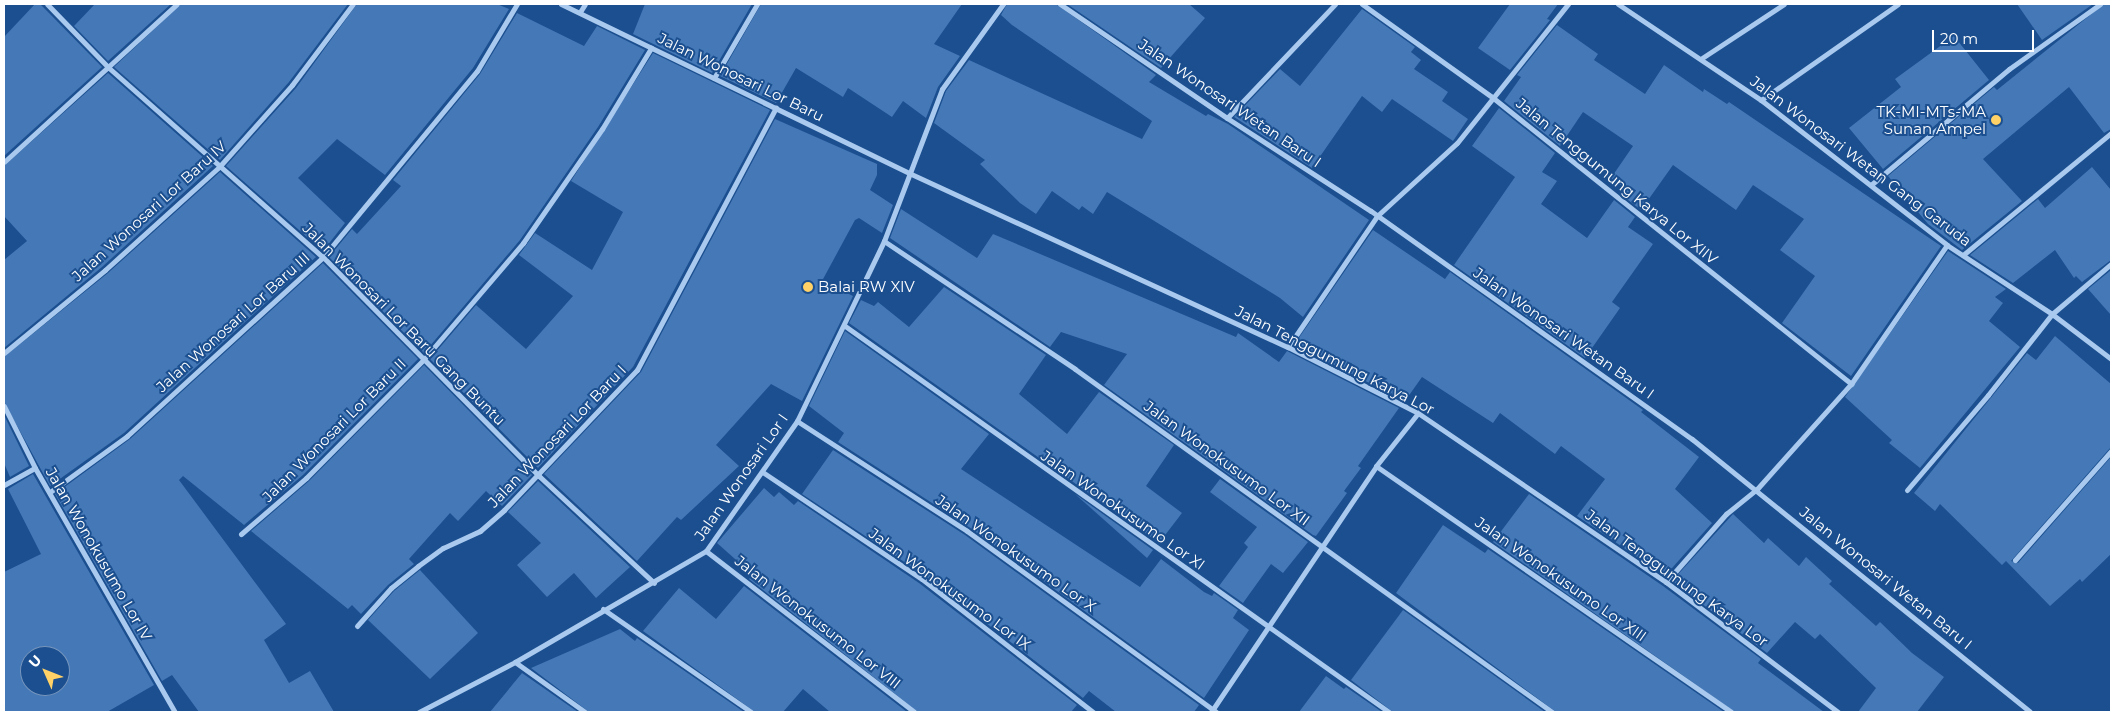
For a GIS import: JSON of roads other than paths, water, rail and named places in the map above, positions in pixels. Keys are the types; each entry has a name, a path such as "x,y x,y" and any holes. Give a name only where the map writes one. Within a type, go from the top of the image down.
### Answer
{"street":[{"name":"Jalan Wonosari Lor Baru Gang Buntu","path":"47,4 109,68 323,257 539,476 654,583"},
{"path":"4,162 177,4"},
{"name":"Jalan Wonosari Lor Baru IV","path":"4,353 105,270 220,167 292,85 353,4"},
{"name":"Jalan Wonosari Lor Baru III","path":"50,492 127,436 323,257 477,71 517,4"},
{"name":"Jalan Wonosari Lor Baru","path":"561,4 909,173"},
{"path":"580,12 585,4"},
{"path":"714,78 757,4"},
{"name":"Jalan Wonosari Lor I","path":"419,712 515,662 602,609 654,583 706,551 764,473 797,421 884,241 942,89 1003,4"},
{"name":"Jalan Wonosari Wetan Baru I","path":"1060,4 1226,118 1377,216 1757,489 2030,712"},
{"path":"1226,118 1335,4"},
{"name":"Jalan Tenggumung Karya Lor XIIV","path":"1362,4 1492,97 1851,384"},
{"path":"1288,347 1377,216 1432,169 1568,4"},
{"path":"1702,58 1784,4"},
{"path":"1762,100 1898,4"},
{"path":"1872,184 2009,69 2100,4"},
{"name":"Jalan Wonosari Wetan Gang Garuda","path":"1622,5 1762,100 1872,184 1947,245 2052,314 2111,359"},
{"name":"Jalan Wonosari Lor Baru II","path":"241,534 306,478 424,359 523,243 586,152 651,48"},
{"name":"Jalan Wonosari Lor Baru I","path":"356,626 391,588 418,566 443,548 480,531 539,476 637,370 776,108"},
{"path":"1963,255 2111,134"},
{"name":"Jalan Tenggumung Karya Lor","path":"909,173 1288,347 1418,413 1666,582 1838,712"},
{"name":"Jalan Wonokusumo Lor XII","path":"884,241 1075,369 1552,712"},
{"path":"1666,582 1726,514 1757,489 1851,384 1947,245"},
{"path":"1907,490 1982,402 2052,314 2111,264"},
{"name":"Jalan Wonokusumo Lor XI","path":"844,326 1389,712"},
{"name":"Jalan Wonokusumo Lor IV","path":"4,406 35,468 175,712"},
{"path":"1213,711 1267,626 1323,547 1376,466 1418,413"},
{"name":"Jalan Wonokusumo Lor X","path":"797,421 967,531 1213,711"},
{"path":"2014,560 2111,451"},
{"name":"Jalan Wonokusumo Lor XIII","path":"1376,466 1731,712"},
{"path":"4,485 35,468"},
{"name":"Jalan Wonokusumo Lor IX","path":"764,473 922,580 1093,712"},
{"name":"Jalan Wonokusumo Lor VIII","path":"706,551 914,712"},
{"path":"602,609 751,712"},
{"path":"515,662 585,712"}],"place":[{"name":"TK-MI-MTs-MA Sunan Ampel","path":"1996,120"},
{"name":"Balai RW XIV","path":"808,287"}]}
